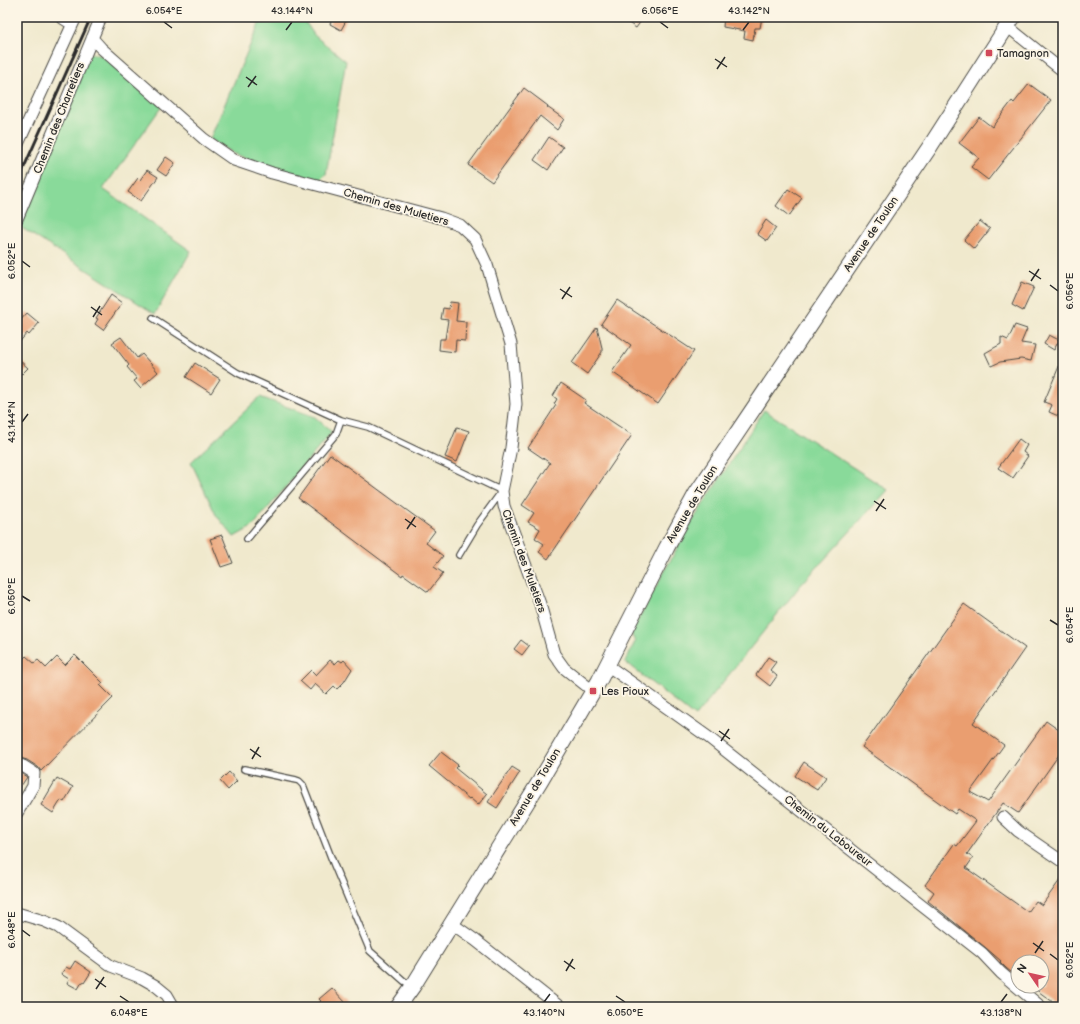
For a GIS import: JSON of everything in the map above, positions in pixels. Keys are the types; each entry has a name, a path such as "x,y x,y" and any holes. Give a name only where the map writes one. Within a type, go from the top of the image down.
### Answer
{"main road":[{"name":"Avenue de Toulon","path":"398,1007 540,780 593,691 696,494 931,145 1010,21"}],"street":[{"path":"17,146 74,21 60,17"},
{"name":"Chemin des Charretiers","path":"17,219 100,17"},
{"path":"1010,21 1063,71"},
{"name":"Chemin des Muletiers","path":"92,38 101,48 199,134 234,160 272,173 441,218 460,225 475,239 487,265 511,344 516,404 511,448 502,491 504,506 540,604 554,654 564,668 593,691"},
{"name":"Chemin du Laboureur","path":"606,666 708,737 982,952 1001,973 1041,1007"},
{"path":"17,764 24,766 34,773 33,786 17,813"},
{"path":"1003,817 1018,831 1063,862"},
{"path":"17,914 44,921 58,927 111,966 142,978 156,986 167,995 174,1007"},
{"path":"451,923 560,1007"}],"lane":[{"path":"153,318 238,373 341,420 368,427 502,491 477,525 459,555"},
{"path":"248,539 336,434 341,420"},
{"path":"244,769 296,780 303,784 334,865 370,951 404,981 412,986"}],"green space":[{"path":"262,17 309,17 306,23 315,36 346,61 326,174 321,179 315,180 258,163 232,153 210,139"},
{"path":"88,53 104,56 162,106 103,189 191,251 155,314 19,226"},
{"path":"260,397 315,417 332,432 252,527 234,537 216,515 191,462"},
{"path":"764,410 888,490 800,586 695,717 625,662 635,642 631,633 688,528"}],"building":[{"path":"333,17 348,17 341,30 330,24"},
{"path":"620,17 644,17 636,28"},
{"path":"724,17 762,17 760,28 755,28 753,40 744,38 745,31 723,27"},
{"path":"1029,84 1051,100 988,180 971,167 979,158 959,143 979,117 992,127 1012,101 1014,103"},
{"path":"524,88 564,119 557,130 540,116 492,182 468,165"},
{"path":"549,137 563,147 548,170 534,160"},
{"path":"166,157 175,163 166,176 157,170"},
{"path":"147,170 158,177 141,201 128,192 138,178 140,180"},
{"path":"788,189 802,198 789,216 776,206"},
{"path":"766,220 776,228 767,241 757,234"},
{"path":"980,221 990,229 974,249 964,240"},
{"path":"1022,282 1034,287 1023,311 1012,305"},
{"path":"111,295 122,303 103,330 95,324 98,319 96,318"},
{"path":"617,300 694,351 658,404 612,372 631,345 601,324"},
{"path":"450,302 458,303 456,321 466,322 465,341 456,340 455,352 439,350 440,339 445,339 448,320 441,319 443,308 449,309"},
{"path":"27,313 39,323 29,335 27,333 17,345 17,324"},
{"path":"1015,325 1027,329 1021,343 1035,345 1031,361 1021,359 1000,362 991,366 985,353 1001,344 1001,337 1008,340"},
{"path":"597,327 602,352 587,374 572,363"},
{"path":"1049,335 1059,340 1054,350 1044,344"},
{"path":"121,337 137,358 142,354 158,372 140,388 134,381 137,379 127,367 129,365 112,343"},
{"path":"1063,357 1063,418 1049,412 1052,405 1044,402"},
{"path":"17,358 28,368 22,374 17,370"},
{"path":"195,363 220,379 211,393 186,377"},
{"path":"561,383 586,400 584,403 632,435 548,559 539,552 544,544 535,538 540,529 528,522 534,513 522,505 550,463 528,448 556,405 554,404 557,399 553,396"},
{"path":"457,427 469,431 457,462 445,457"},
{"path":"1019,439 1027,445 1023,452 1028,456 1013,478 998,468"},
{"path":"330,454 435,531 426,543 443,556 434,567 443,573 428,592 403,574 402,576 298,498"},
{"path":"222,535 233,563 221,567 210,539"},
{"path":"964,604 1025,648 973,723 1004,745 970,792 988,802 1046,721 1063,733 1063,749 1018,813 1003,803 967,854 973,858 966,868 1028,912 1036,901 1042,905 1063,876 1063,995 1057,1005 1042,994 1050,994 1050,954 1010,954 1010,971 986,948 928,901 934,892 925,885 954,844 957,846 976,821 958,809 955,814 862,747"},
{"path":"521,640 529,646 522,655 514,649"},
{"path":"17,653 23,659 26,656 34,663 38,660 46,668 57,657 65,665 75,655 103,683 100,685 113,698 41,771 38,767 27,760 17,757"},
{"path":"768,657 776,662 770,670 777,676 770,686 756,675"},
{"path":"330,660 335,664 339,660 342,662 344,660 352,669 344,682 337,689 334,686 326,694 315,684 310,690 300,681 311,670 316,675"},
{"path":"441,752 458,765 455,768 487,794 478,805 429,766"},
{"path":"804,762 826,777 817,790 795,776"},
{"path":"512,767 520,772 497,808 488,802"},
{"path":"17,771 27,777 17,792"},
{"path":"229,772 237,781 228,790 220,781"},
{"path":"57,778 73,787 64,802 61,800 53,813 41,805"},
{"path":"75,961 91,972 78,989 67,983 69,979 61,974 66,967 70,969"},
{"path":"332,988 346,1003 342,1007 315,1007 321,1001 319,999"}],"railway":[{"path":"17,183 91,17"}],"place":[{"name":"Tamagnon","path":"989,53"},
{"name":"Les Pioux","path":"593,691"}]}
